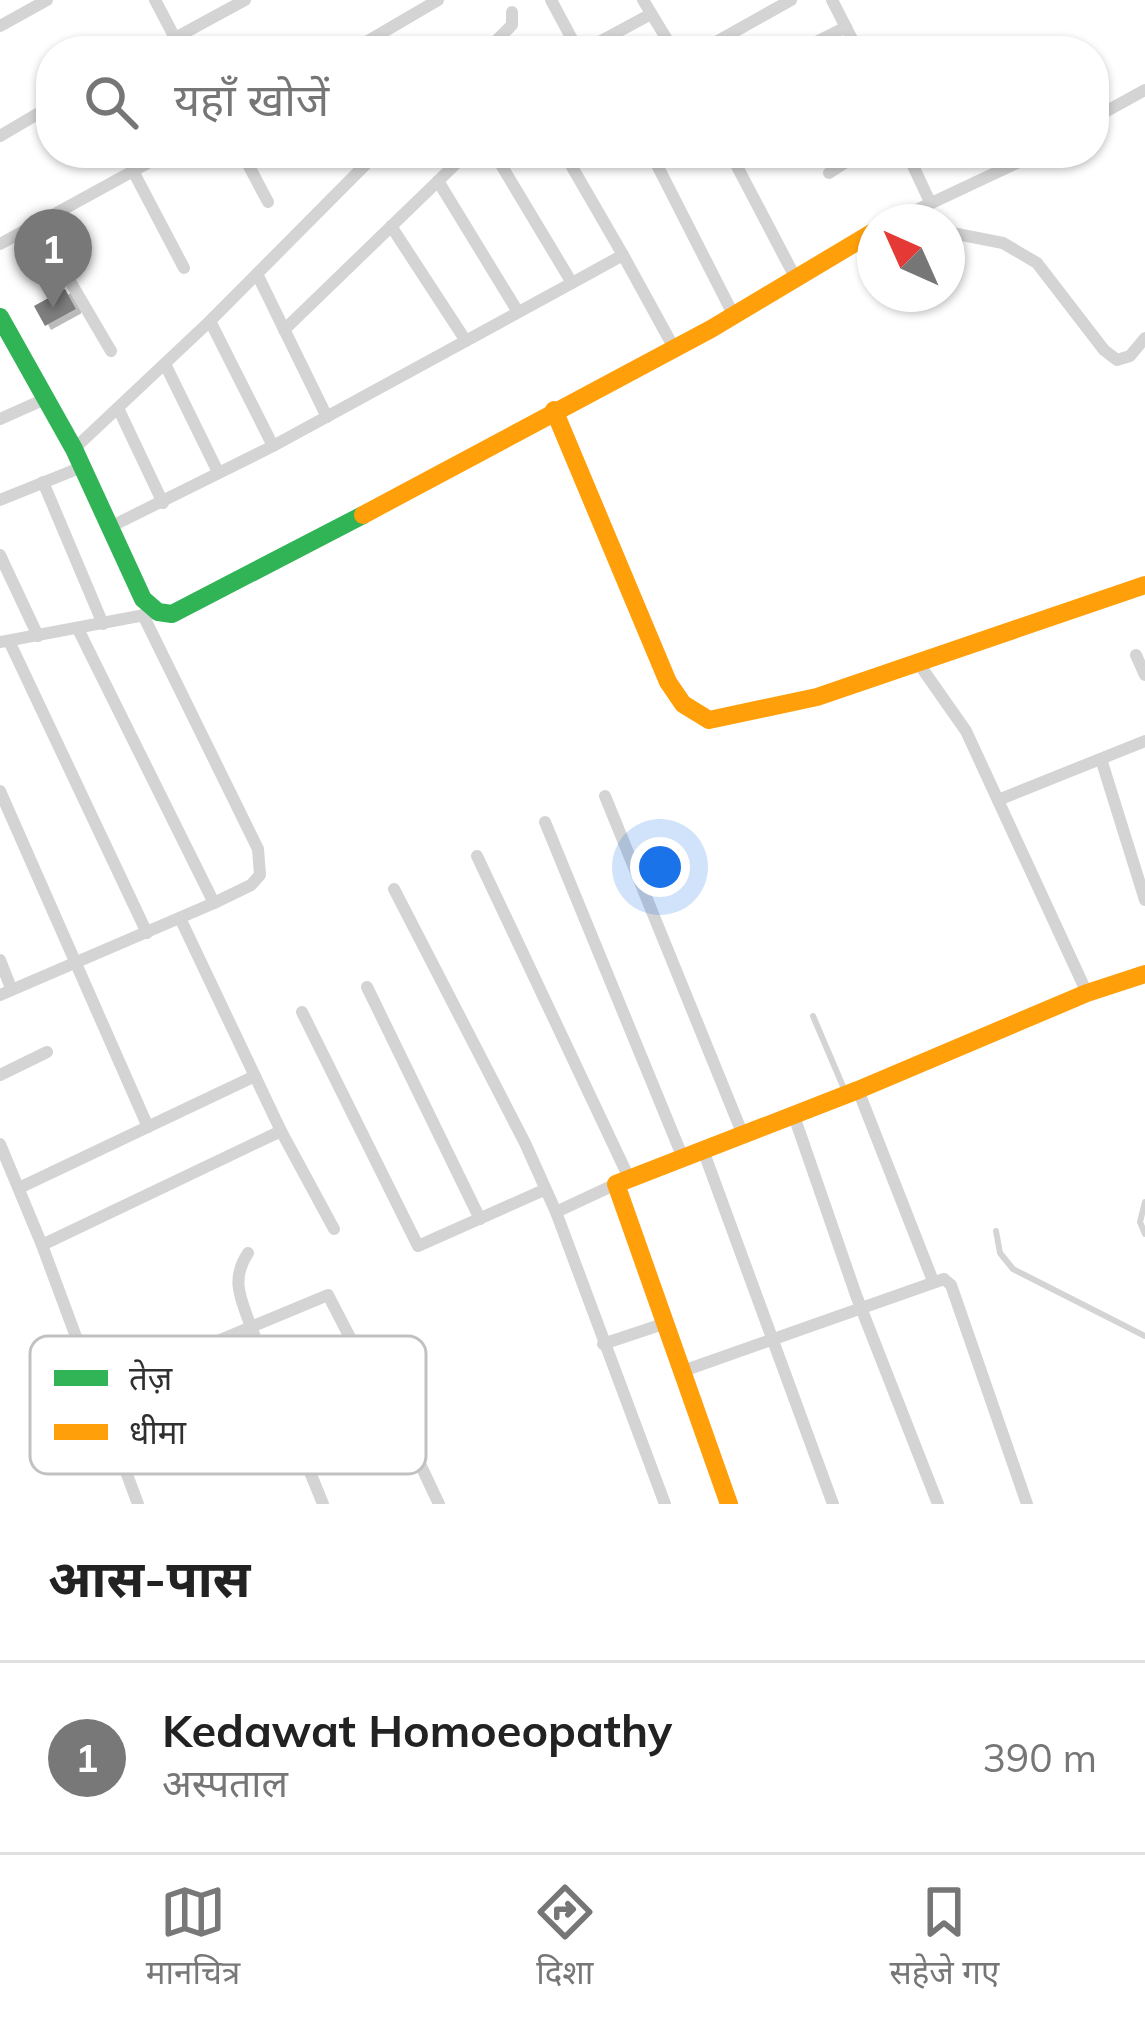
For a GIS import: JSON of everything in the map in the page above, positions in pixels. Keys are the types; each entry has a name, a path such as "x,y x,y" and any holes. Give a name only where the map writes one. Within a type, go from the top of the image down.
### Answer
{"street":[{"path":"0,26 47,0"},
{"path":"155,0 174,36"},
{"path":"179,36 245,0"},
{"path":"377,36 438,0"},
{"path":"551,0 571,36"},
{"path":"644,0 665,36"},
{"path":"727,36 791,0"},
{"path":"832,0 850,36"},
{"path":"504,36 512,25 512,12"},
{"path":"610,36 651,14"},
{"path":"828,36 846,27"},
{"path":"1109,110 1145,90"},
{"path":"0,136 36,115"},
{"path":"0,244 138,168"},
{"path":"250,168 268,202"},
{"path":"0,500 43,482 78,458 118,408 362,168"},
{"path":"284,330 451,168"},
{"path":"503,168 572,283"},
{"path":"573,168 674,348"},
{"path":"659,168 734,316"},
{"path":"738,168 795,278"},
{"path":"829,172 836,168"},
{"path":"914,168 930,202"},
{"path":"926,204 1005,168"},
{"path":"133,171 184,268"},
{"path":"438,181 518,312"},
{"path":"38,225 111,351"},
{"path":"391,226 466,341"},
{"path":"965,236 1003,243 1037,263 1109,356 1123,360 1145,338"},
{"path":"147,933 5,642 187,610 734,316 857,242"},
{"path":"110,527 273,446 623,255"},
{"path":"256,274 326,417"},
{"path":"0,317 78,458 262,863 251,886 6,991 0,960"},
{"path":"210,321 273,446"},
{"path":"165,364 218,472"},
{"path":"0,419 45,399"},
{"path":"118,408 163,503"},
{"path":"554,410 668,682 682,704 709,720 817,698 1145,585"},
{"path":"43,482 103,624"},
{"path":"0,555 38,636"},
{"path":"78,629 214,903"},
{"path":"1136,655 1145,675"},
{"path":"919,664 966,730 1087,993"},
{"path":"998,800 1145,741"},
{"path":"1101,759 1145,900"},
{"path":"0,791 148,1127"},
{"path":"605,796 742,1135"},
{"path":"545,822 682,1158"},
{"path":"477,856 623,1181 666,1323 730,1504"},
{"path":"394,889 556,1212 665,1504"},
{"path":"180,918 281,1131 334,1229"},
{"path":"556,1212 1087,993 1145,974"},
{"path":"368,987 480,1219"},
{"path":"302,1012 418,1246 544,1190"},
{"path":"0,1075 47,1052"},
{"path":"20,1188 255,1076"},
{"path":"852,1092 933,1281"},
{"path":"794,1116 862,1310 938,1504"},
{"path":"42,1245 281,1131"},
{"path":"0,1144 75,1336"},
{"path":"703,1150 833,1504"},
{"path":"248,1253 239,1267 236,1286 254,1336"},
{"path":"683,1371 944,1279 951,1285 1028,1504"},
{"path":"230,1336 328,1295 349,1336"},
{"path":"603,1344 666,1323"},
{"path":"126,1474 137,1504"},
{"path":"311,1474 323,1504"},
{"path":"425,1474 439,1504"}],"lane":[{"path":"813,1016 852,1092"},
{"path":"1145,1202 1140,1222 1145,1234"},
{"path":"997,1231 1000,1252 1013,1269 1145,1336"}],"building":[{"path":"65,289 76,309 45,326 34,306"}],"traffic: fast":[{"path":"0,317 74,449 143,599 158,612 172,614 363,515"}],"traffic: slow":[{"path":"363,515 711,329 857,242"},
{"path":"554,410 668,682 683,704 709,720 817,697 1145,585"},
{"path":"729,1504 616,1184 858,1090 1087,993 1145,974"}],"place":[{"name":"Kedawat Homoeopathy","path":"53,308"}]}
